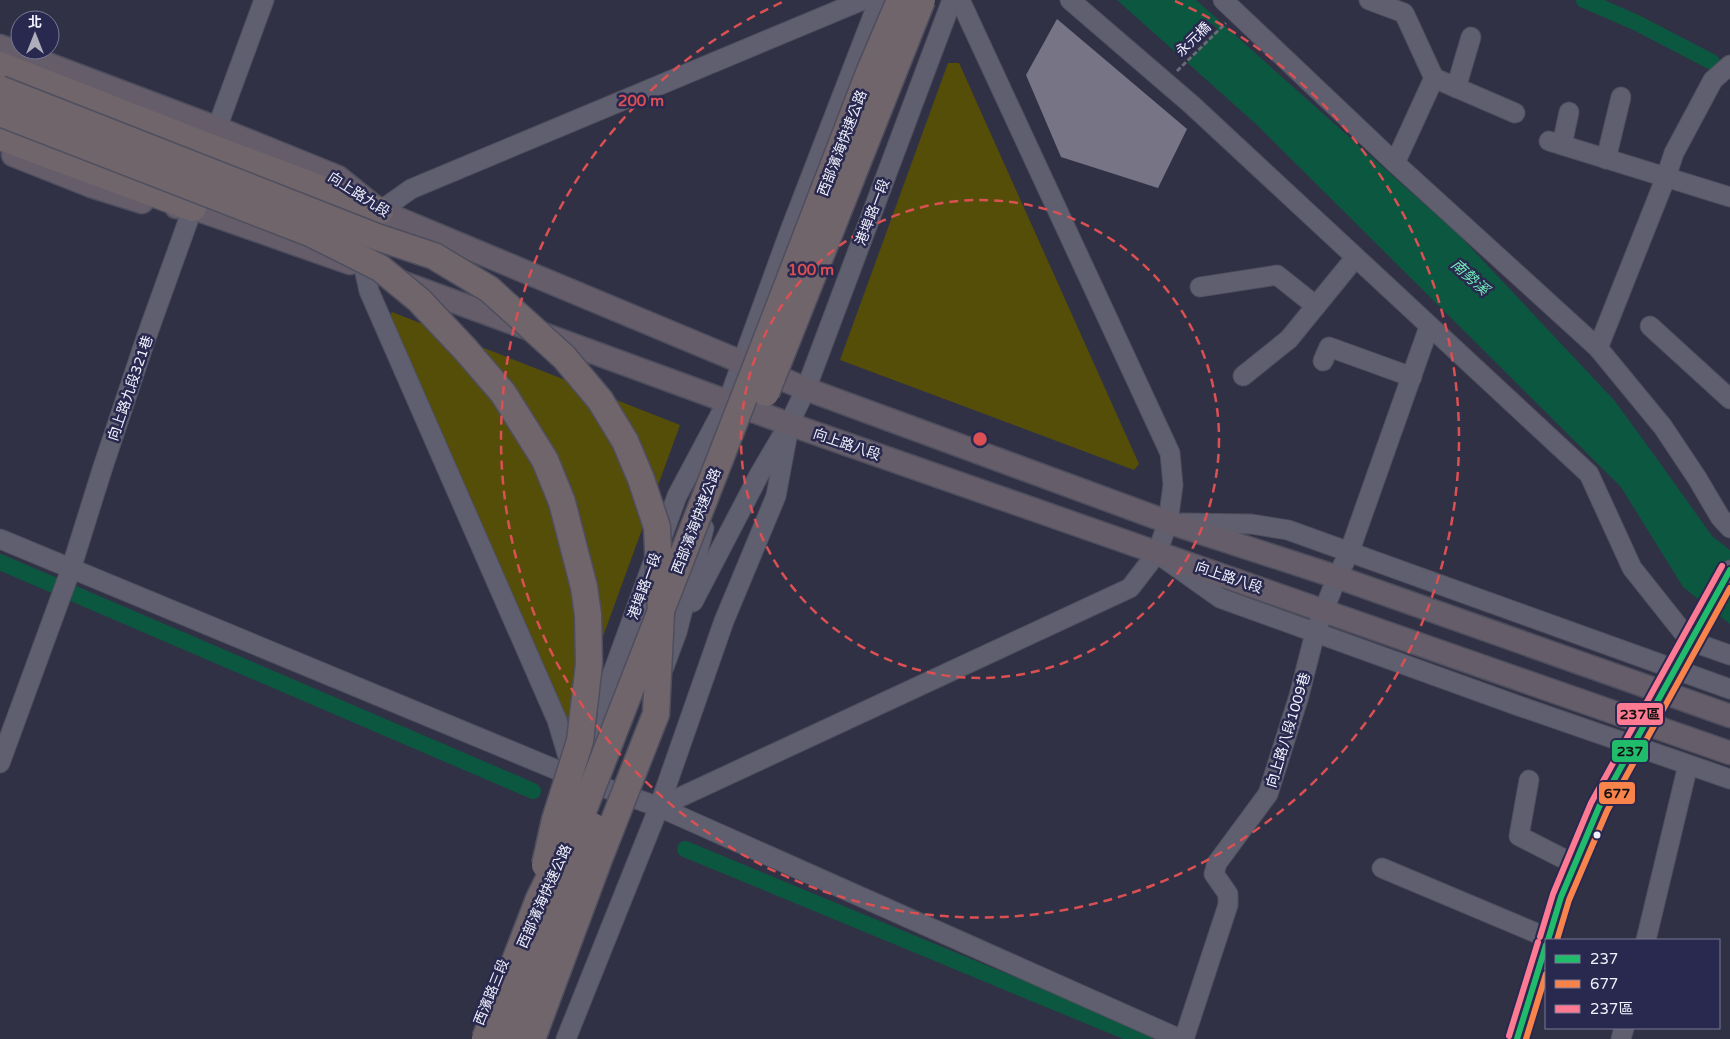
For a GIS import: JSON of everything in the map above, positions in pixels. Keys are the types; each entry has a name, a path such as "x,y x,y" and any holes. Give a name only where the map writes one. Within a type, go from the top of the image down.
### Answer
{"highway":[{"name":"西部濱海快速公路","path":"485,1039 539,900 584,806 869,73 900,0"},
{"name":"西部濱海快速公路","path":"508,1039 922,0"},
{"path":"0,65 216,139 380,211"},
{"path":"0,89 377,237 434,256 489,289 564,357 600,400 625,441 641,479 657,527 661,614 656,714 599,859 532,1039"},
{"path":"0,113 312,234 380,268 419,300 503,393 545,460 562,502 584,587 588,616 589,664 580,741 555,820 540,885 539,900"},
{"path":"0,137 192,208"}],"main road":[{"path":"0,46 216,139"},
{"path":"0,98 103,137 204,179 328,211 380,211"},
{"path":"103,137 192,208"},
{"path":"0,150 91,186 155,206 192,208 364,268 728,401"},
{"name":"向上路九段","path":"380,211 742,362"},
{"path":"742,362 806,389 1168,522 1337,577 1730,716"},
{"name":"向上路八段","path":"728,401 1157,553 1730,752"}],"street":[{"name":"向上路九段321巷","path":"0,764 72,568 140,357 204,179 264,0"},
{"path":"574,778 557,720 369,291 364,268 364,234 380,211 411,189 863,0"},
{"name":"港埠路一段","path":"574,778 677,496 728,401 789,233 879,0"},
{"name":"港埠路一段","path":"677,632 806,389 952,0"},
{"path":"566,1039 659,808 1130,588 1157,553 1168,522 1174,484 1170,453 960,0"},
{"path":"1070,0 1166,82 1589,474 1632,568 1690,641 1730,656"},
{"path":"1369,0 1408,6 1434,78 1395,163"},
{"path":"1230,6 1395,163 1598,348 1663,427 1698,478 1720,517 1730,528"},
{"path":"1456,88 1471,37"},
{"path":"1598,348 1666,178 1674,152 1713,80 1730,65"},
{"path":"1434,78 1515,113"},
{"path":"1606,159 1621,97"},
{"path":"1569,112 1555,143 1730,197"},
{"path":"1242,376 1289,339 1355,258"},
{"path":"1200,288 1277,275 1316,306"},
{"path":"1650,326 1730,398"},
{"path":"1316,633 1337,577 1349,553 1429,327"},
{"path":"1323,361 1329,347 1412,377"},
{"name":"港埠路一段","path":"616,793 677,632 708,513 728,401"},
{"name":"港埠路一段","path":"659,808 724,621 776,496 789,424"},
{"path":"1168,522 1251,524 1288,530 1730,689"},
{"path":"0,539 574,778 659,808 1180,1039"},
{"path":"1157,553 1178,570 1220,598 1509,703 1730,779"},
{"path":"1548,939 1561,896 1599,807 1730,570"},
{"name":"向上路八段1009巷","path":"1184,1039 1228,905 1228,894 1214,874 1217,863 1268,794 1299,696 1316,633"},
{"path":"1646,939 1688,765"},
{"name":"西濱路三段","path":"472,1039 574,778"},
{"path":"1529,780 1519,836 1574,864"},
{"path":"520,1039 616,793"},
{"path":"1382,868 1545,940"},
{"path":"1517,1039 1545,948"}],"path":[{"name":"永元橋","path":"1166,82 1230,6"}],"shaded area":[{"path":"948,63 959,63 1139,464 1134,470 840,360"},
{"path":"392,312 680,425 570,727 562,728 387,320"}],"water":[{"name":"南勢溪","path":"1117,0 1196,0 1460,236 1614,400 1712,536 1730,550 1730,624 1683,587 1621,487 1256,124"}],"pier":[{"path":"1211,23 1218,29 1186,64 1179,58"}],"building":[{"path":"1057,19 1187,129 1158,188 1061,157 1026,75"}],"waterway":[{"path":"1584,0 1637,23 1712,62"},
{"path":"0,562 533,791"},
{"path":"685,849 1144,1039"}],"transit line":[{"name":"237區","path":"1540,937 1553,894 1591,803 1722,566"},
{"name":"237","path":"1548,939 1561,897 1599,807 1730,570"},
{"name":"677","path":"1557,939 1569,900 1607,811 1730,588"},
{"name":"237區","path":"1509,1036 1538,942"},
{"name":"237","path":"1517,1039 1545,948"},
{"name":"677","path":"1526,1039 1545,977"}]}
